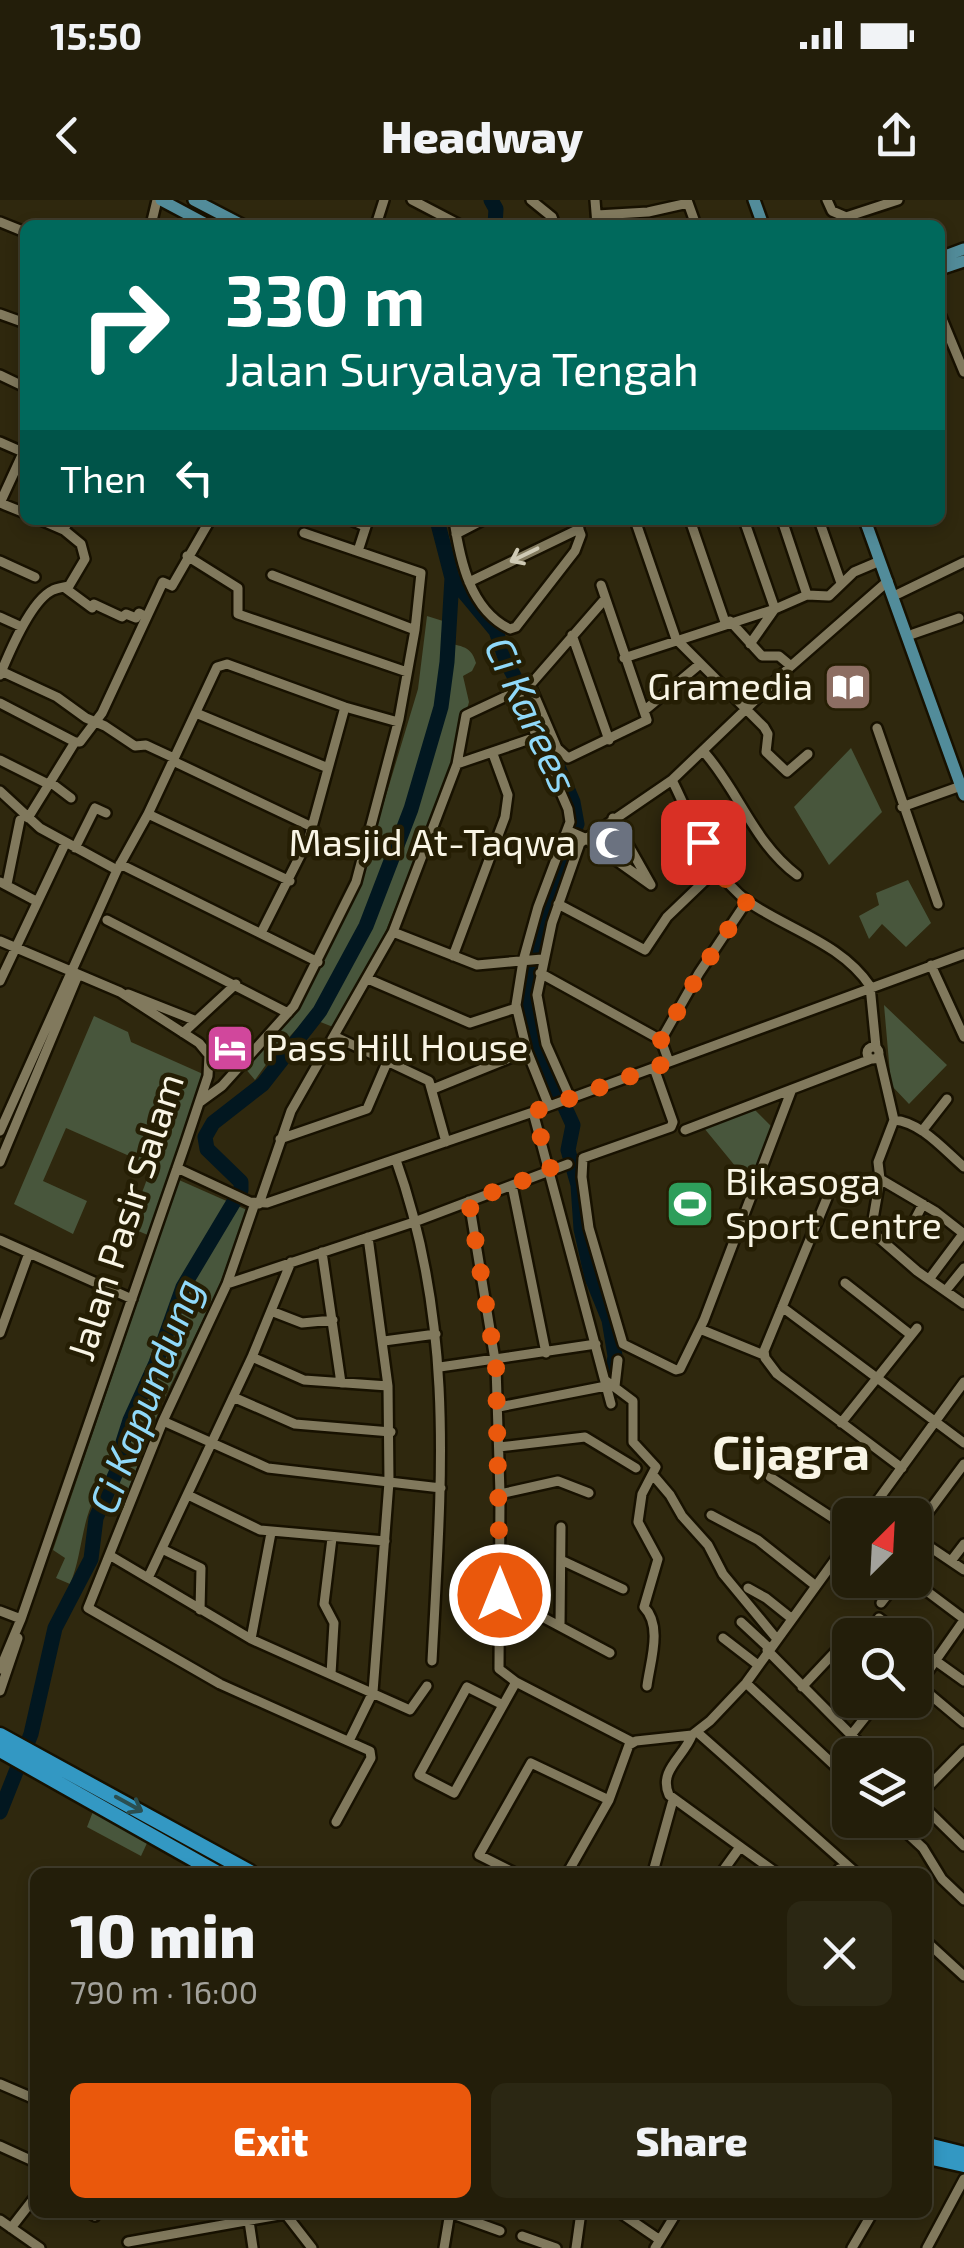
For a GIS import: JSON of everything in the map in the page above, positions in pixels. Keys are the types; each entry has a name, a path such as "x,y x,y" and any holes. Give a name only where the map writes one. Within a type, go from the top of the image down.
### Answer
{"highway":[{"path":"0,1734 40,1764 209,1868"},
{"path":"0,1750 40,1764 242,1868"},
{"path":"932,2146 964,2154"},
{"path":"932,2158 964,2166"}],"main road":[{"path":"159,200 198,220"},
{"path":"194,200 232,220"},
{"path":"869,525 963,786"},
{"path":"870,525 913,634 963,786"}],"street":[{"path":"412,200 450,220"},
{"path":"531,200 554,220"},
{"path":"595,200 597,220 688,202"},
{"path":"646,200 648,212"},
{"path":"827,200 832,211 846,217 898,200"},
{"path":"945,326 964,372"},
{"path":"0,503 20,461"},
{"path":"66,525 86,554 73,580 44,597 22,628 1,670 57,696 135,746 146,745 312,827"},
{"path":"0,703 80,742 96,722 163,582 172,586 207,525"},
{"path":"358,552 365,525"},
{"path":"455,525 469,582 485,612 505,627 515,628 575,551 581,538 577,525"},
{"path":"456,534 473,525"},
{"path":"469,582 575,525"},
{"path":"637,525 676,639 768,732 768,756 784,772 808,754"},
{"path":"692,525 728,622 762,656 777,656 791,666"},
{"path":"746,525 774,609"},
{"path":"784,525 808,595"},
{"path":"821,525 841,584"},
{"path":"200,1102 222,1086 288,1013 318,962 364,860 398,722 415,630 421,573 304,533"},
{"path":"187,556 238,588 238,614 407,672"},
{"path":"0,561 35,577"},
{"path":"624,658 808,595 830,596 854,572 880,561"},
{"path":"898,594 964,562"},
{"path":"272,575 415,630"},
{"path":"551,1105 516,1008 530,960 538,906 577,834 612,818 672,780 791,666 888,581"},
{"path":"523,688 558,748 568,758 644,722 645,710 600,585"},
{"path":"65,588 92,608 95,604 122,618 126,614 136,618 139,613 146,617"},
{"path":"336,1822 372,1755 370,1751 220,1684 88,1608 163,1421 227,1284 291,1111 393,932 457,764 469,712 523,688 605,600"},
{"path":"750,644 774,609"},
{"path":"0,617 22,628"},
{"path":"913,634 959,618"},
{"path":"572,635 609,740"},
{"path":"0,1162 118,867 148,814 221,661 398,722"},
{"path":"645,710 700,664"},
{"path":"523,688 536,736 580,843 558,904 530,960"},
{"path":"261,933 290,882 312,827 345,706"},
{"path":"196,712 328,768"},
{"path":"877,728 938,904"},
{"path":"457,764 536,736"},
{"path":"36,901 3,883 24,819 74,742"},
{"path":"704,752 725,777 734,799 759,837 779,862 797,875"},
{"path":"453,956 505,817 508,796 493,754"},
{"path":"0,760 72,798"},
{"path":"672,780 717,870 747,901 842,957 870,986 874,1053 894,1120 878,1162 880,1179 872,1234 964,1304"},
{"path":"902,807 963,786"},
{"path":"0,791 24,819 70,846 318,962"},
{"path":"0,981 36,901 70,846 95,808 106,813"},
{"path":"148,814 290,882"},
{"path":"577,834 651,885 612,818"},
{"path":"558,904 646,950 666,917 717,870"},
{"path":"661,1040 747,901"},
{"path":"106,920 288,1013"},
{"path":"393,932 477,965 530,960"},
{"name":"Jalan Pasir Salam","path":"0,941 120,992 208,1051 208,1076 200,1102 20,1622 0,1669"},
{"path":"177,1168 255,1203 533,1112 964,954"},
{"path":"530,960 540,973 661,1040 669,1062"},
{"path":"930,965 964,1037"},
{"path":"540,973 537,1004 546,1044 568,1099"},
{"path":"0,1131 75,974"},
{"path":"368,979 470,1023 516,1008"},
{"path":"182,1033 236,984"},
{"path":"120,992 194,1020"},
{"path":"334,1036 429,1081 446,1142"},
{"path":"433,1089 528,1050"},
{"path":"685,1130 856,1064 874,1053"},
{"path":"280,1139 367,1110 388,1060"},
{"path":"654,1068 672,1124 669,1128 582,1160 589,1228 624,1346 678,1370 700,1329 792,1089"},
{"path":"208,1076 222,1086"},
{"path":"0,1093 14,1100"},
{"path":"922,1131 947,1099"},
{"path":"533,1112 610,1385 611,1404"},
{"path":"894,1120 903,1120 922,1131 964,1167"},
{"path":"396,1160 417,1221 440,1367 441,1488 432,1661"},
{"path":"227,1284 417,1221 568,1164"},
{"path":"880,1179 964,1234 930,1278"},
{"path":"512,1185 546,1353"},
{"path":"764,1355 827,1198"},
{"path":"469,1201 496,1360 500,1494 498,1665 501,1672 516,1682 641,1741 694,1734"},
{"path":"910,1229 923,1204"},
{"path":"349,1741 372,1692 391,1432 384,1341 368,1237"},
{"path":"0,1240 132,1299"},
{"path":"322,1252 342,1383"},
{"path":"0,1333 3,1312 29,1253"},
{"path":"148,1578 252,1358 291,1262"},
{"path":"947,1289 964,1268"},
{"path":"841,1423 914,1332 845,1283"},
{"path":"782,1307 964,1443"},
{"path":"271,1311 302,1323 333,1320"},
{"path":"700,1329 764,1355 776,1374 902,1468"},
{"path":"384,1341 436,1334"},
{"path":"440,1367 596,1344"},
{"path":"252,1358 304,1380 388,1386"},
{"path":"498,1407 610,1385 618,1360"},
{"path":"880,1498 964,1382"},
{"path":"610,1385 634,1404 634,1444 654,1461 654,1475 642,1494 638,1522 658,1559 644,1607 652,1615 654,1628 647,1686"},
{"path":"233,1397 295,1424 391,1432"},
{"path":"163,1421 268,1468 441,1488"},
{"path":"499,1447 582,1436 636,1468"},
{"path":"932,1510 964,1464"},
{"path":"654,1475 708,1545 722,1574 802,1687 851,1736 864,1718"},
{"path":"770,1477 832,1517"},
{"path":"500,1494 558,1481 589,1493"},
{"path":"188,1495 250,1527 272,1533 385,1541"},
{"path":"711,1516 758,1540 816,1586"},
{"path":"560,1625 561,1528"},
{"path":"251,1639 272,1533"},
{"path":"331,1674 334,1622 324,1604 332,1538"},
{"path":"951,1561 964,1544"},
{"path":"932,1547 964,1570"},
{"path":"162,1549 202,1571 200,1610"},
{"path":"112,1556 251,1639 412,1710 427,1686"},
{"path":"561,1560 623,1590"},
{"path":"769,1868 672,1800 666,1778 694,1734 746,1683 832,1564"},
{"path":"748,1588 791,1618"},
{"path":"500,1595 610,1653"},
{"path":"932,1595 964,1619 932,1663"},
{"path":"881,1603 885,1598"},
{"path":"0,1610 20,1622"},
{"name":"Jalan Pasir Salam","path":"0,1691 20,1622"},
{"path":"741,1622 770,1645"},
{"path":"723,1638 758,1665"},
{"path":"802,1687 832,1655"},
{"path":"934,1660 964,1681"},
{"path":"503,1704 467,1687 419,1775 454,1793 516,1682"},
{"path":"746,1683 832,1763"},
{"path":"932,1694 964,1723"},
{"path":"694,1734 840,1868"},
{"path":"570,1868 641,1741"},
{"path":"932,1782 964,1750"},
{"path":"504,1868 479,1855 531,1763 609,1800"},
{"path":"654,1868 672,1800"},
{"path":"932,1814 964,1846"},
{"path":"912,1838 964,1900"},
{"path":"725,1868 740,1847"},
{"path":"932,1947 964,1976"},
{"path":"0,2084 30,2097"},
{"path":"0,2146 30,2160"},
{"path":"927,2248 964,2179"},
{"path":"11,2228 30,2203"},
{"path":"128,2242 262,2218"},
{"path":"289,2218 312,2248"},
{"path":"444,2248 449,2218"},
{"path":"465,2218 500,2230"},
{"path":"576,2248 580,2218"},
{"path":"626,2218 657,2244 673,2218"},
{"path":"852,2248 870,2218"},
{"path":"0,2220 40,2248"},
{"path":"249,2221 253,2248"},
{"path":"168,2235 170,2248"},
{"path":"522,2236 556,2248"}],"green space":[{"path":"427,616 443,621 441,642 467,649 476,663 463,676 469,702 449,775 383,938 333,1027 308,1017 255,1080 244,1067 309,985 363,872 418,689"},
{"path":"851,748 882,812 829,865 794,807"},
{"path":"908,880 931,923 906,947 882,924 869,939 859,916 879,905 876,893"},
{"path":"884,1005 947,1065 909,1104 891,1085"},
{"path":"94,1016 128,1032 131,1042 203,1074 150,1236 129,1227 152,1166 66,1128 43,1181 87,1201 73,1234 14,1204"},
{"path":"755,1110 775,1130 754,1189 704,1128"},
{"path":"179,1180 247,1210 218,1289 162,1403 125,1498 101,1489 94,1499 70,1584 56,1578 65,1558 53,1550"},
{"path":"94,1809 148,1841 141,1856 87,1827"}],"waterway":[{"name":"Ci Kapundung","path":"491,200 495,220"},
{"name":"Ci Kapundung","path":"0,1812 31,1734 55,1628 91,1559 96,1518 123,1457 130,1420 156,1363 183,1287 241,1190 241,1182 207,1149 205,1137 213,1123 263,1084 320,1011 366,926 411,809 441,707 447,662 452,578 438,525"},
{"name":"Ci Karees","path":"452,578 496,631 506,661 539,722 573,802 577,824 543,910 527,971 527,1006 529,1028 573,1125 568,1150 578,1185 581,1229 592,1278 609,1320 615,1356 612,1376"}],"place":[{"name":"Gramedia","path":"848,687"},
{"name":"Masjid At-Taqwa","path":"611,843"},
{"name":"Pass Hill House","path":"230,1048"},
{"name":"Bikasoga Sport Centre","path":"690,1204"}],"district":[{"name":"Cijagra","path":"791,1453"}],"route":[{"path":"500,1595 496,1366 469,1201 551,1170 533,1112 669,1062 661,1040 747,901 717,870 703,842"}]}
